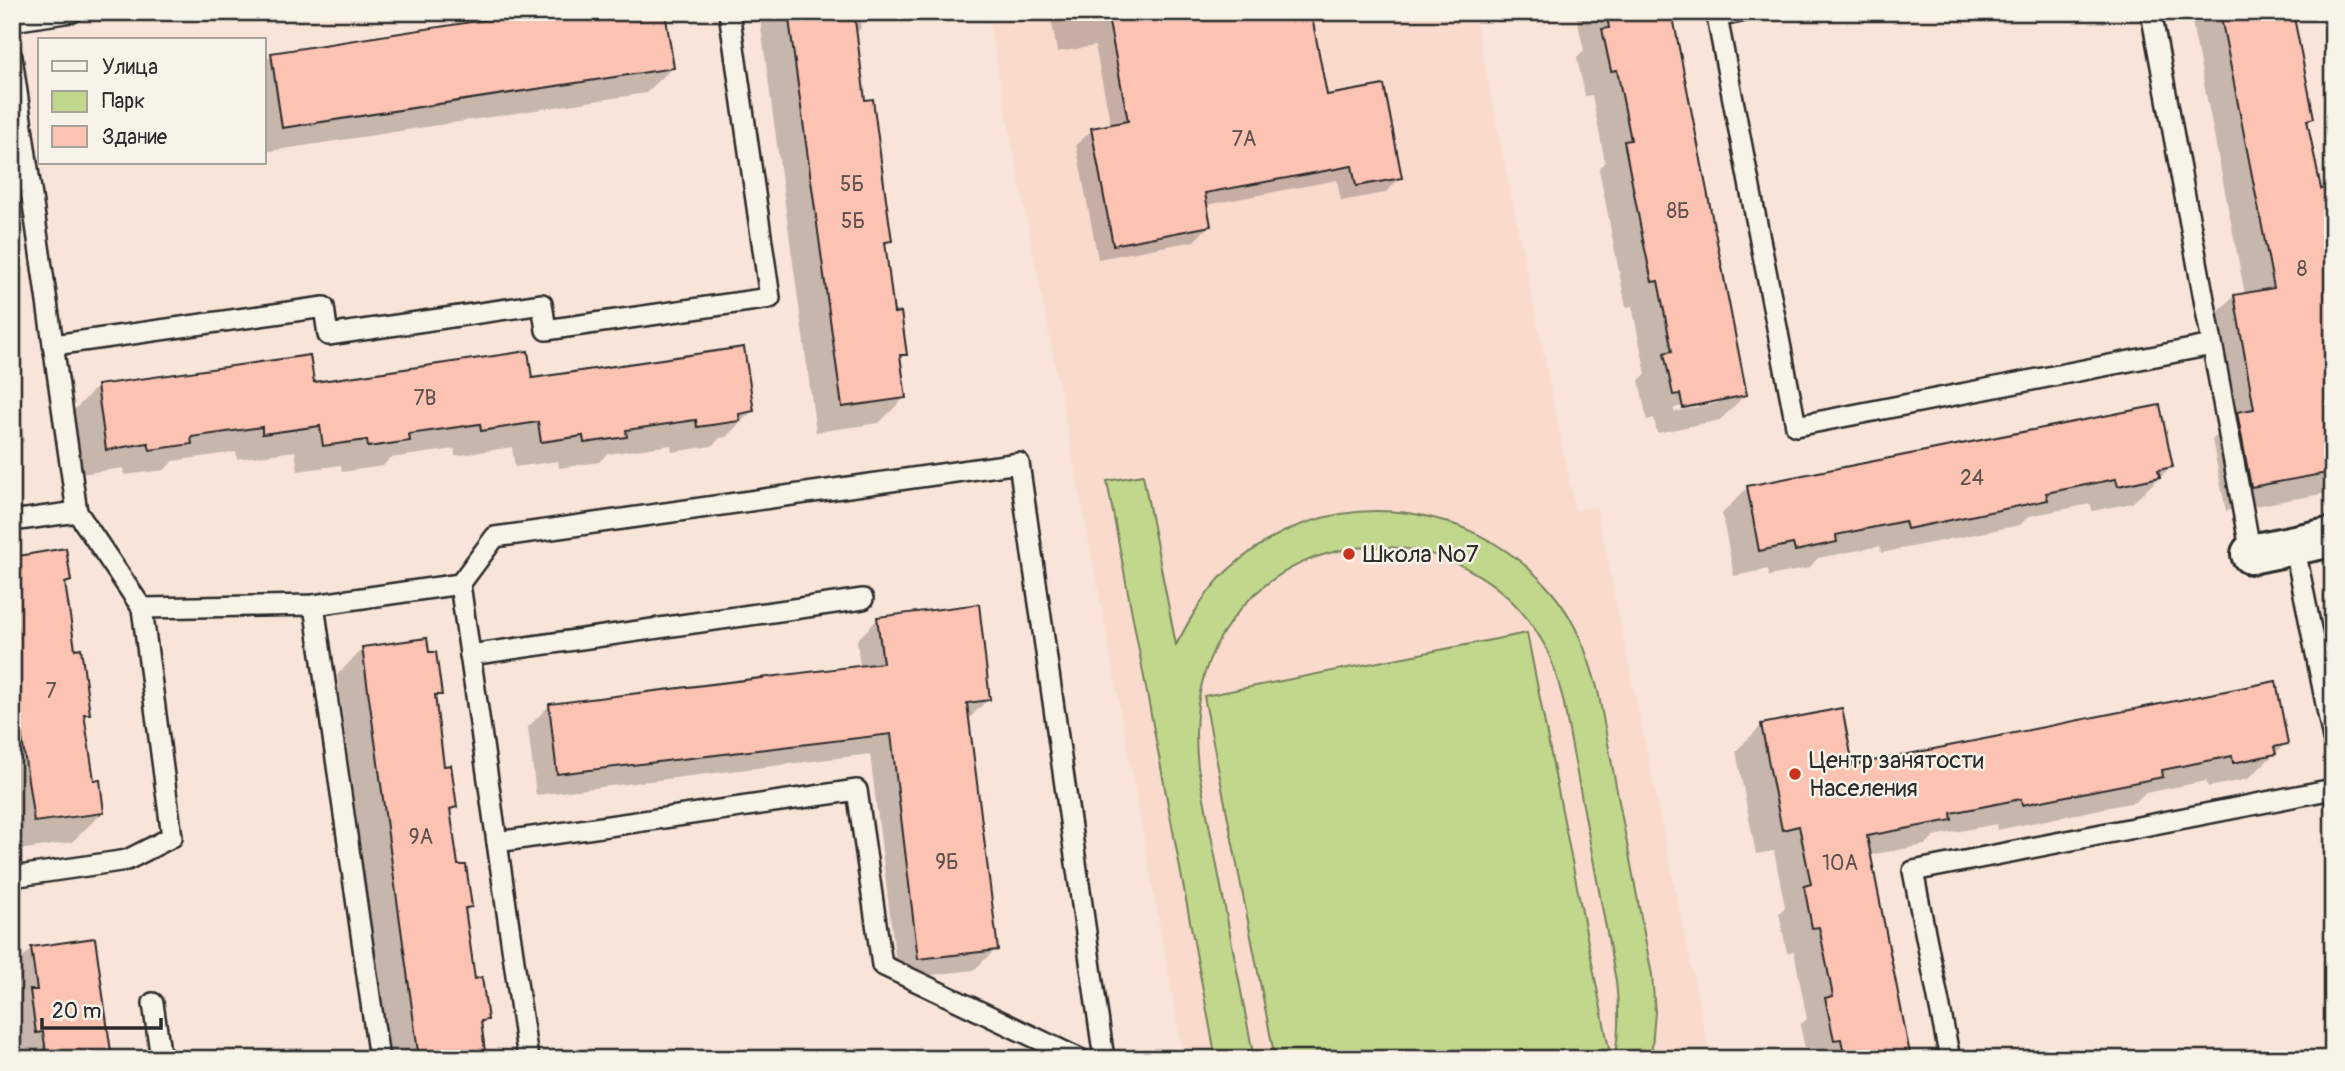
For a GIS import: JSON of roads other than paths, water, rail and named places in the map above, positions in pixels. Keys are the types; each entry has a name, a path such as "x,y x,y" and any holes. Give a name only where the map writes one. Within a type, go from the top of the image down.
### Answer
{"street":[{"path":"2251,554 2333,537"}],"lane":[{"path":"12,21 72,12"},
{"path":"54,345 324,307 328,335 542,304 545,330 770,298 729,12"},
{"path":"1740,12 1717,17 1796,426 2212,345"},
{"path":"2151,12 2251,554"},
{"path":"12,57 77,512 142,608 172,837 127,860 12,877"},
{"path":"528,1059 460,584 495,537 1019,463 1104,1059"},
{"path":"12,521 77,512"},
{"path":"2294,544 2333,739"},
{"path":"142,608 314,605 460,584"},
{"path":"470,655 863,599"},
{"path":"314,605 379,1059"},
{"path":"1950,1059 1913,871 2333,789"},
{"path":"497,842 857,790 882,965 1080,1059"},
{"path":"153,1003 161,1059"}],"place":[{"name":"Школа №7","path":"1349,554"},
{"name":"Центр занятости Населения","path":"1795,774"}]}
